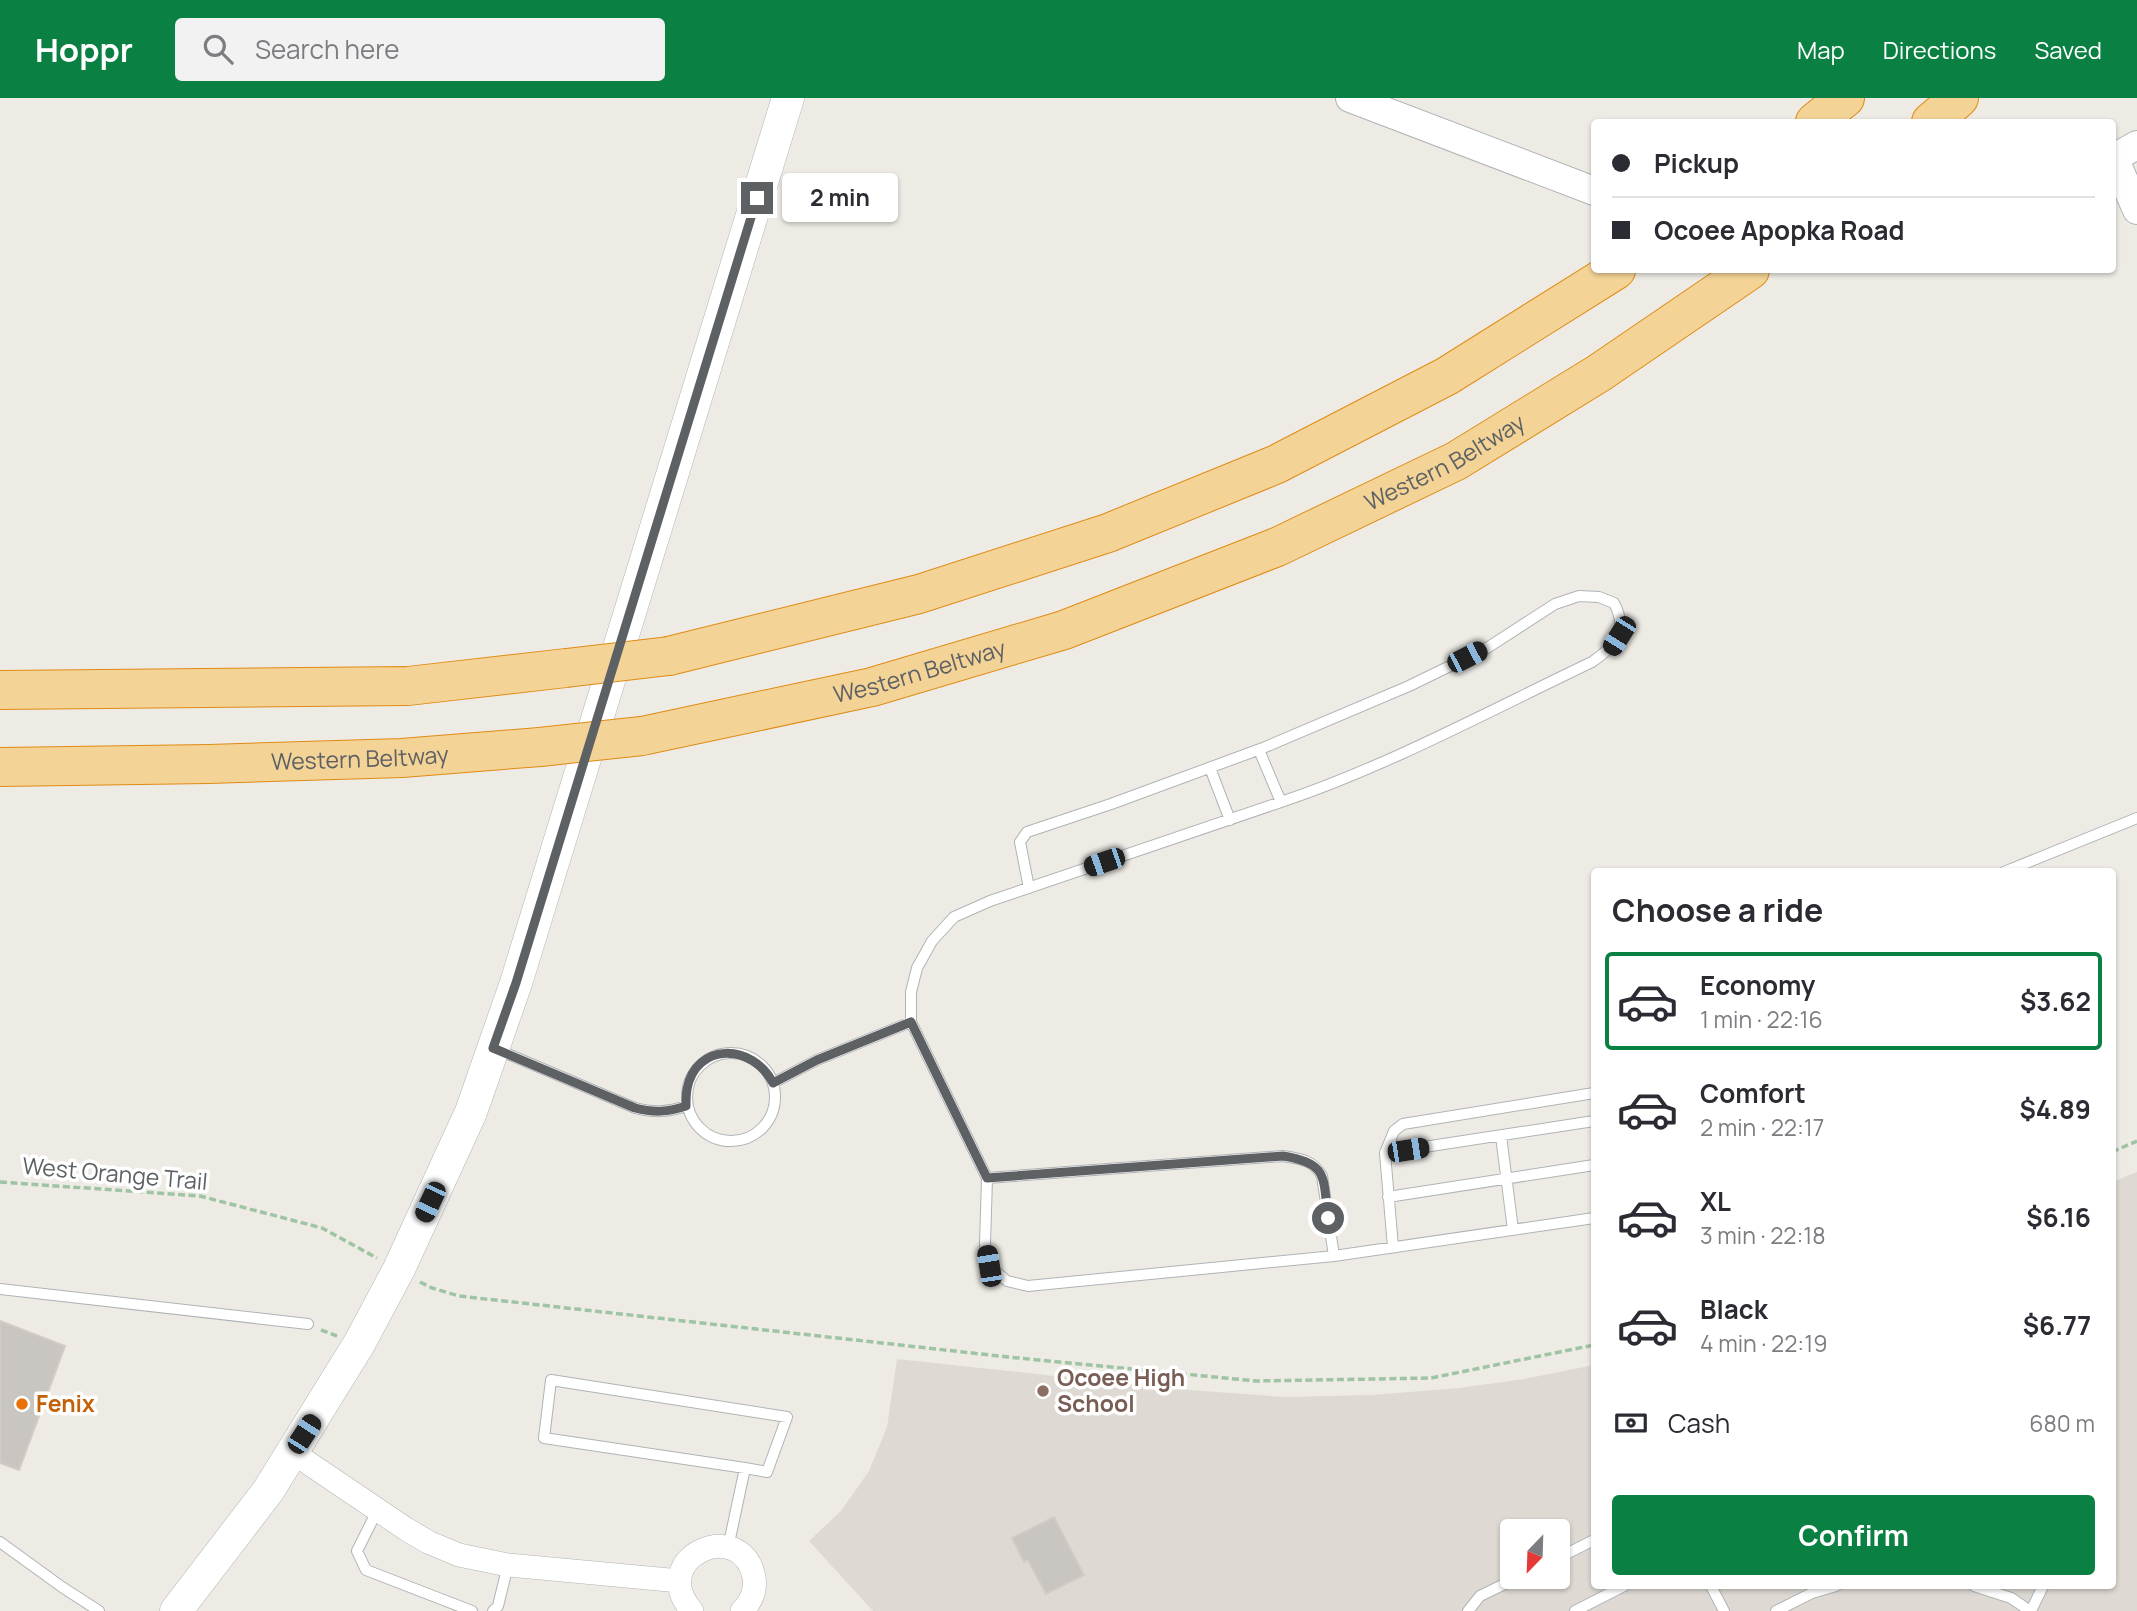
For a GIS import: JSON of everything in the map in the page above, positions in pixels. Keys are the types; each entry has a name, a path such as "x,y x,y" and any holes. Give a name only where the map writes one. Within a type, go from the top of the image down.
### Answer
{"highway":[{"path":"1819,119 1845,98"},
{"path":"1934,119 1959,98"},
{"path":"0,690 408,686 668,656 919,594 1108,533 1277,464 1447,376 1611,273"},
{"name":"Western Beltway","path":"0,767 388,759 540,747 642,736 872,687 1064,630 1277,547 1456,461 1599,373 1746,273"}],"main road":[{"path":"176,1611 268,1491 359,1344 399,1269 471,1112 520,969 788,98"}],"street":[{"path":"1350,98 1591,190"},
{"path":"2121,154 2137,211"},
{"path":"292,1452 428,1542 459,1555 508,1565 680,1581"},
{"path":"692,1611 681,1592 682,1570 697,1552 707,1547 720,1546 744,1557 751,1567 755,1580 754,1593 745,1610"}],"lane":[{"path":"1029,888 1020,842 1027,832 1259,750 1409,686 1487,648 1555,604 1579,596 1599,597 1614,603 1620,615 1619,636 1610,650 1592,662 1389,759 1326,787 1281,803 1230,820 1029,888 990,901 954,917 932,941 917,968 911,992 911,1022 987,1178 985,1244 989,1266 1007,1281 1028,1286 1334,1255 1591,1218"},
{"path":"1259,750 1281,803"},
{"path":"1210,768 1230,820"},
{"path":"2014,868 2137,818"},
{"path":"773,1083 817,1060 911,1022"},
{"path":"493,1048 635,1108 650,1112 668,1112 686,1106"},
{"path":"733,1053 747,1056 767,1071 773,1083 775,1100 772,1114 765,1126 755,1135 742,1141 728,1142 706,1134 692,1121 686,1106 687,1089 693,1073 704,1062 717,1055 733,1053"},
{"path":"1393,1247 1385,1153 1394,1131 1403,1124 1591,1093"},
{"path":"1385,1153 1591,1121"},
{"path":"1501,1136 1513,1230"},
{"path":"987,1178 1283,1156 1304,1159 1316,1165 1322,1176 1334,1255"},
{"path":"1388,1197 1591,1165"},
{"path":"0,1289 308,1325"},
{"path":"551,1380 787,1417 767,1472 745,1468 544,1437 551,1380"},
{"path":"728,1548 745,1468"},
{"path":"378,1509 358,1551 366,1570 472,1611"},
{"path":"0,1542 99,1611"},
{"path":"1570,1552 1591,1542"},
{"path":"493,1611 498,1606 508,1565"},
{"path":"1468,1611 1480,1596 1500,1586"},
{"path":"1575,1611 1618,1589"},
{"path":"1713,1589 1724,1611"},
{"path":"1776,1611 1826,1589"},
{"path":"1983,1589 2011,1598 2030,1611 2041,1589"}],"path":[{"path":"2116,1150 2137,1141"},
{"name":"West Orange Trail","path":"0,1182 200,1196 322,1228 432,1289 459,1296 1008,1357 1256,1381 1431,1378 1591,1346"},
{"path":"308,1325 359,1344"}],"shaded area":[{"name":"Ocoee High School","path":"2137,1172 2137,1611 873,1611 809,1541 841,1511 869,1471 887,1427 897,1359 1176,1389 1285,1397 1372,1395 1459,1388 1591,1366 1591,1589 2116,1589 2116,1180"}],"building":[{"name":"Fenix","path":"0,1321 65,1346 19,1470 0,1463"},
{"path":"1054,1517 1084,1575 1046,1594 1028,1560 1024,1562 1012,1538"}],"place":[{"name":"Ocoee High School","path":"1043,1391"},
{"name":"Fenix","path":"22,1404"}],"route":[{"path":"757,198 516,983 493,1048 635,1108 650,1112 668,1112 686,1106 687,1089 693,1073 704,1062 717,1055 733,1053 747,1056 767,1071 773,1083 817,1060 911,1022 987,1178 1283,1156 1304,1159 1316,1165 1322,1176 1328,1218"}]}
